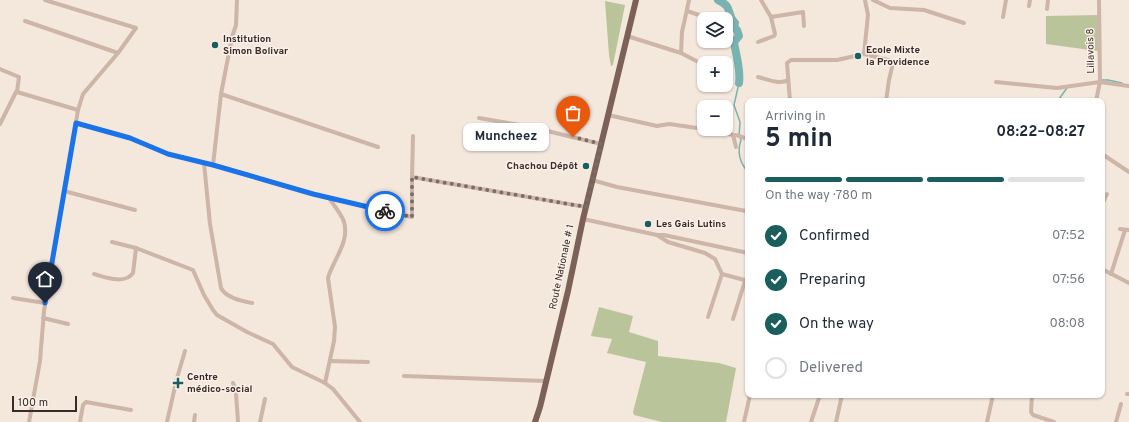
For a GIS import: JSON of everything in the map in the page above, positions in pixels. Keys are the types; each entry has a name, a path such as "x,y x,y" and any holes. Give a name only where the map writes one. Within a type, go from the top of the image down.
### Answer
{"main road":[{"name":"Route Nationale # 1","path":"535,422 547,381 592,180 636,0"}],"street":[{"path":"30,422 40,361 45,303 78,110 84,94 118,53 136,28 46,0"},
{"path":"213,165 221,94 232,37 236,25 237,0"},
{"path":"681,54 682,32 689,0"},
{"path":"758,42 774,36 775,34 771,17 761,0"},
{"path":"864,54 868,15 865,0"},
{"path":"873,0 890,8 924,10 964,23"},
{"path":"1004,17 1006,0"},
{"path":"1029,6 1030,0"},
{"path":"1047,9 1048,0"},
{"name":"Lillavois 8","path":"1097,98 1100,82 1099,0"},
{"path":"687,11 697,14"},
{"path":"771,17 803,12 804,26"},
{"path":"24,21 118,53"},
{"path":"627,36 681,54 697,62"},
{"path":"790,98 787,63 790,60 837,60 864,54 892,62 886,98"},
{"path":"0,69 19,77 16,92 0,124"},
{"path":"758,76 779,82 788,80"},
{"path":"996,82 1057,88 1100,82 1129,86"},
{"path":"16,92 78,110"},
{"path":"221,94 378,147"},
{"path":"608,115 657,126 669,124 697,128"},
{"path":"479,118 531,127 601,144"},
{"path":"76,123 130,138 168,154 213,165 328,198 412,217 413,136"},
{"path":"736,147 733,135 739,135 745,138"},
{"path":"1105,156 1129,172"},
{"path":"204,163 210,224 221,288 224,292 238,300 252,303"},
{"path":"412,177 586,207"},
{"path":"592,180 617,187 745,211"},
{"path":"64,191 134,210"},
{"path":"1105,198 1107,194"},
{"path":"326,383 335,328 328,285 330,271 343,242 345,232 344,222 328,198"},
{"path":"583,219 745,252"},
{"path":"1111,274 1127,230 1120,229"},
{"path":"657,235 668,242 711,256 715,260 719,271 722,274 745,281"},
{"path":"112,242 136,248 192,270 210,305 217,315 247,332 273,344 292,367 326,383 333,389 360,422"},
{"path":"94,274 110,279 125,279 130,277 133,273 136,248"},
{"path":"1105,271 1129,284"},
{"path":"708,317 722,274"},
{"path":"734,318 745,284"},
{"path":"13,298 45,303"},
{"path":"44,318 68,324"},
{"path":"167,422 185,351"},
{"path":"330,361 368,362"},
{"path":"404,376 547,381"},
{"path":"233,383 236,393 238,422"},
{"path":"744,422 749,398"},
{"path":"811,422 819,398"},
{"path":"836,422 841,398"},
{"path":"987,422 992,398"},
{"path":"1032,398 1030,412 1033,415 1054,422"},
{"path":"260,422 265,399"},
{"path":"80,422 83,405 86,402 131,410"},
{"path":"1116,422 1121,404"},
{"path":"194,422 195,415"}],"green space":[{"path":"605,1 625,5 613,65 611,66 609,55"},
{"path":"1098,15 1098,51 1046,44 1046,16"},
{"path":"599,307 633,316 629,332 658,341 658,356 719,363 736,368 726,422 662,422 634,415 633,412 646,362 607,353 612,339 591,336"}],"waterway":[{"path":"718,0 728,8 732,20 735,23 734,27 739,36 734,42 739,68 739,83"},
{"path":"1100,80 1122,83"},
{"path":"739,83 734,105 740,122 739,136 741,140 739,153 741,161 745,167"},
{"path":"1060,98 1067,88"}],"way so far":[{"path":"385,211 412,217 412,177 586,207 601,144 573,137"}],"place":[{"name":"Institution Simon Bolivar","path":"215,45"},
{"name":"Ecole Mixte la Providence","path":"858,56"},
{"name":"Muncheez","path":"573,137"},
{"name":"Chachou Dépôt","path":"586,166"},
{"name":"Les Gais Lutins","path":"648,224"},
{"name":"Centre médico-social","path":"178,383"}],"route":[{"path":"45,303 76,123 130,138 168,154 213,165 313,194 385,211"}]}
